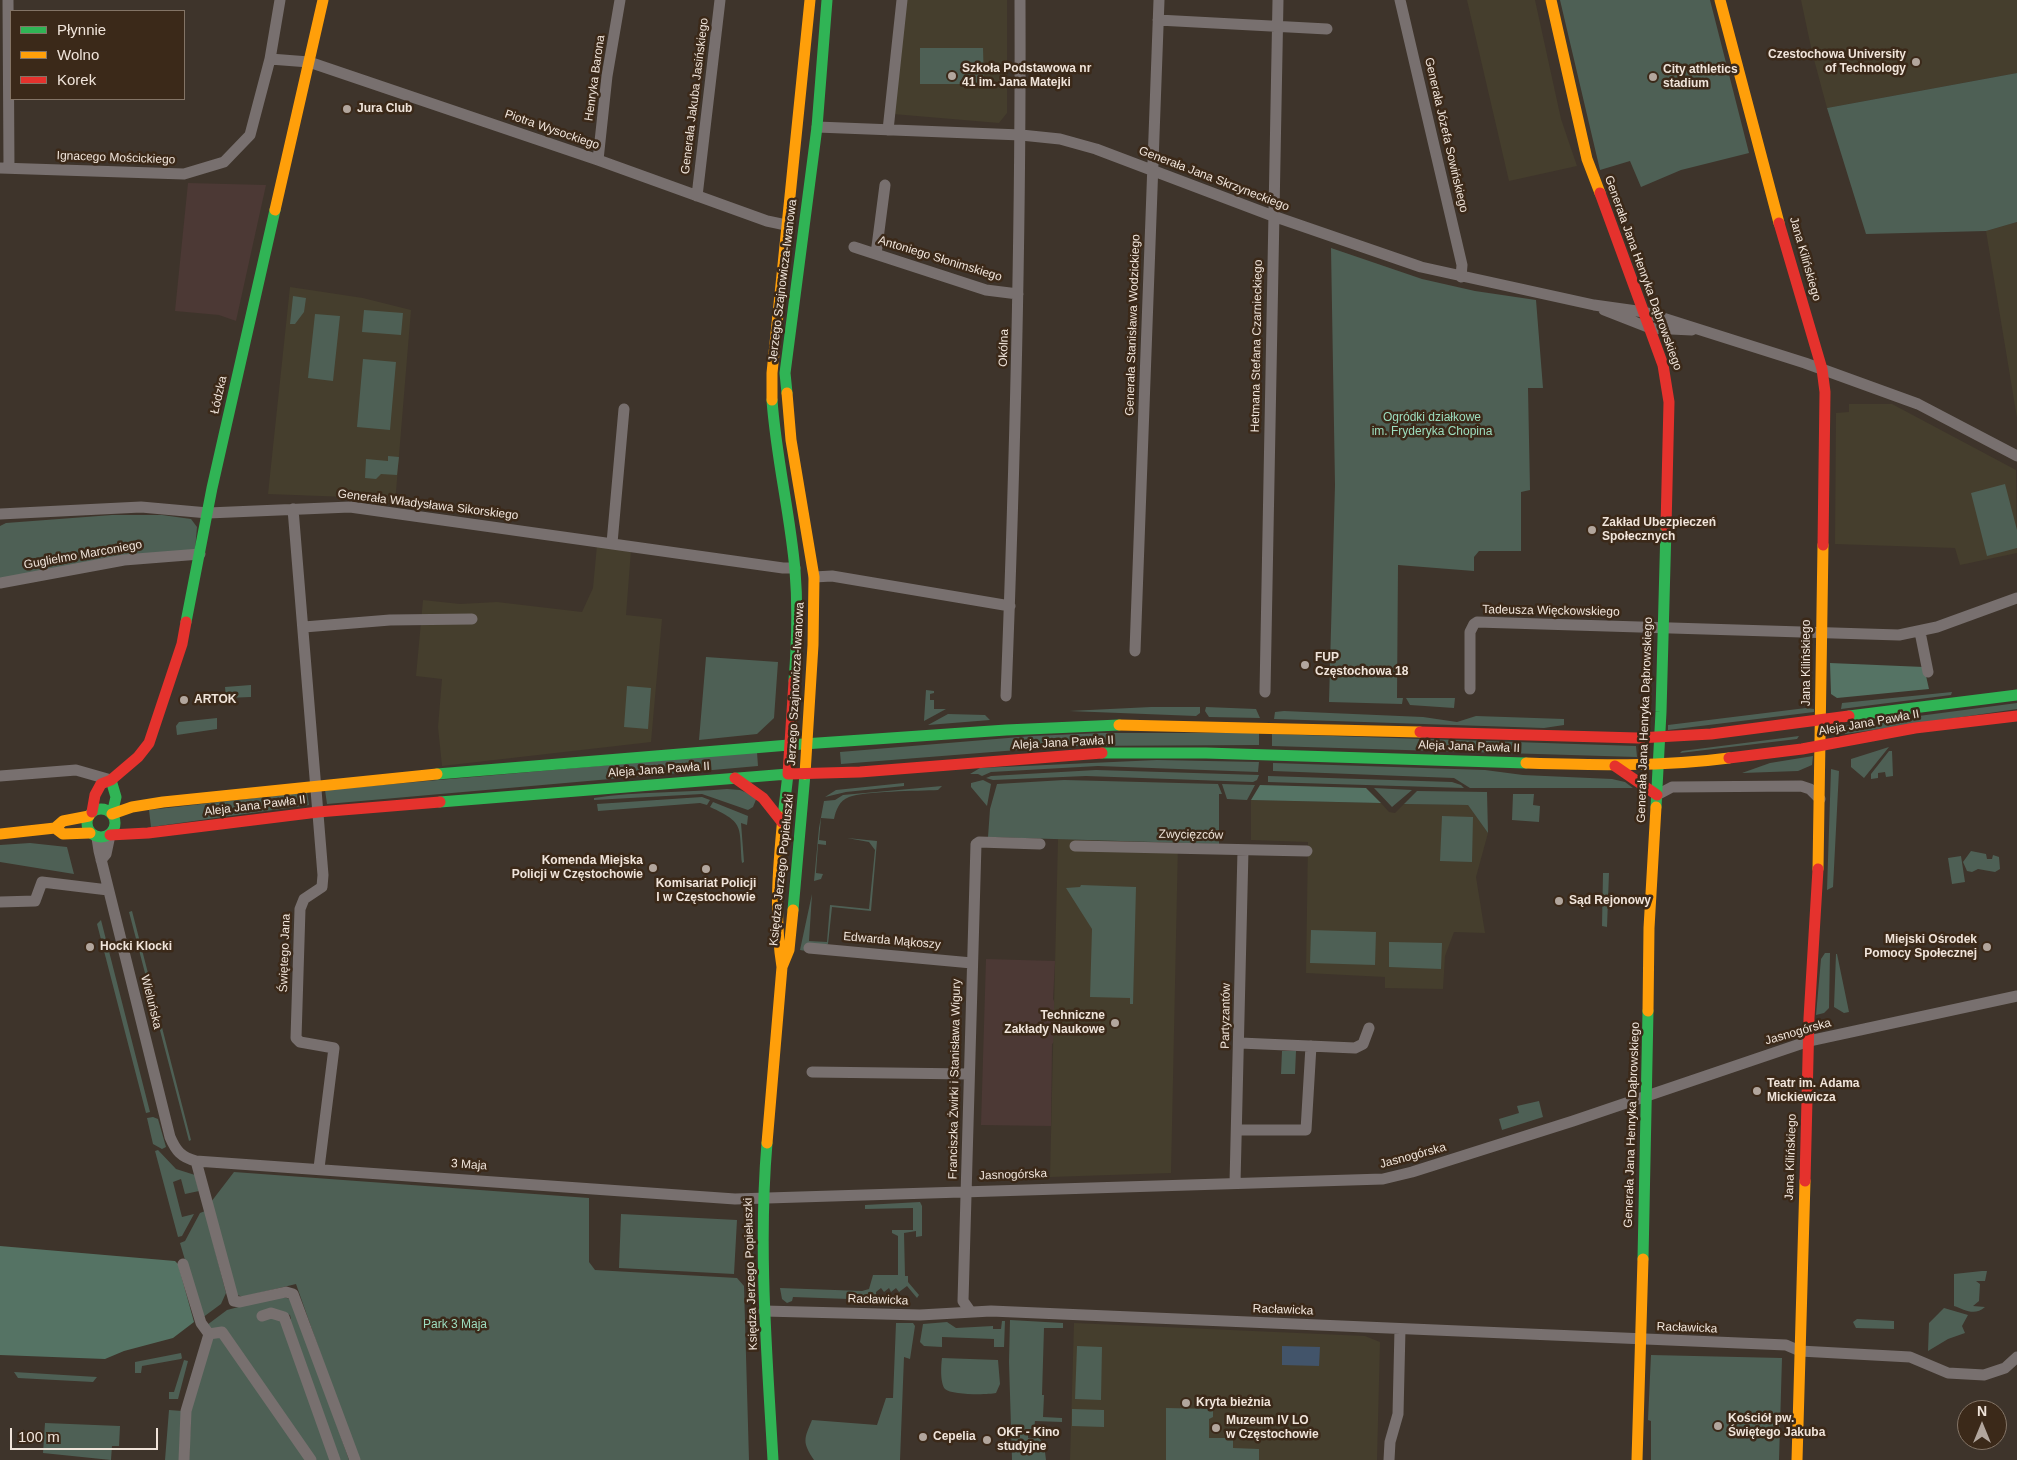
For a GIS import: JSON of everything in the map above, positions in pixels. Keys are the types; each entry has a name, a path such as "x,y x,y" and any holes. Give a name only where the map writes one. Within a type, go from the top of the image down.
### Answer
{"street":[{"path":"4,168 8,0"},
{"name":"Ignacego Mościckiego","path":"4,168 184,174 224,162 250,135 270,59 280,0"},
{"name":"Łódzka","path":"90,814 101,784 111,780 138,757 149,744 182,644 208,513 323,0"},
{"name":"Henryka Barona","path":"598,160 607,76 620,0"},
{"name":"Generała Jakuba Jasińskiego","path":"697,196 720,0"},
{"name":"Jerzego Szajnowicza-Iwanowa","path":"788,774 796,634 795,568 771,405 774,335 810,0"},
{"name":"Jerzego Szajnowicza-Iwanowa","path":"805,774 814,577 791,440 786,372 817,127 827,0"},
{"path":"888,130 902,0"},
{"name":"Okólna","path":"1006,696 1013,554 1021,135 1020,0"},
{"name":"Generała Stanisława Wodzickiego","path":"1135,650 1159,0"},
{"name":"Hetmana Stefana Czarnieckiego","path":"1265,692 1278,0"},
{"name":"Generała Józefa Sowińskiego","path":"1400,0 1462,265 1461,277"},
{"name":"Generała Jana Henryka Dąbrowskiego","path":"1551,0 1588,159 1663,365 1669,402 1660,737 1649,928 1648,1095 1639,1340 1637,1460"},
{"name":"Jana Kilińskiego","path":"1720,0 1758,149 1822,369 1825,392 1820,632 1820,799 1809,1041 1797,1460"},
{"path":"1158,20 1328,29"},
{"path":"270,59 309,62"},
{"name":"Piotra Wysockiego","path":"309,62 598,160 768,221 786,225"},
{"name":"Generała Jana Skrzyneckiego","path":"817,127 1021,135 1060,139 1096,149 1273,216 1421,268 1594,305 1644,312 1705,331"},
{"path":"876,254 885,184"},
{"name":"Antoniego Słonimskiego","path":"854,247 986,290 1018,294"},
{"name":"Generała Jana Skrzyneckiego","path":"1594,305 1650,328 1705,331"},
{"path":"1705,331 1822,369 1918,404 2017,456"},
{"path":"612,543 624,409"},
{"name":"Generała Władysława Sikorskiego","path":"0,514 141,506 208,513 350,506 783,568 795,568"},
{"name":"Świętego Jana","path":"292,509 304,627 323,875 322,888 304,899 300,909 296,1038 300,1042 334,1048 319,1168"},
{"name":"Guglielmo Marconiego","path":"0,583 124,560 200,554"},
{"path":"814,577 832,576 1010,606"},
{"path":"1663,627 1900,635 1920,632 2017,598"},
{"path":"304,627 390,620 472,619"},
{"name":"Tadeusza Więckowskiego","path":"1470,689 1470,632 1477,622 1663,627"},
{"path":"1920,632 1928,672"},
{"name":"Aleja Jana Pawła II","path":"112,814 117,810 146,805 315,785 766,746 789,746 1006,730 1140,724 1660,737 1711,734 2017,695"},
{"name":"Aleja Jana Pawła II","path":"110,835 148,833 318,812 735,778 1076,754 1206,752 1615,766 1726,761 1915,728 2017,716"},
{"path":"1615,766 1657,795 1672,787 1800,786 1810,789 1820,799"},
{"path":"0,776 76,770 111,780 116,792 116,802 112,814 115,823 106,854 101,860"},
{"name":"Księdza Jerzego Popiełuszki","path":"773,1460 764,1311 762,1197 782,968 777,935 782,822 788,774"},
{"name":"Księdza Jerzego Popiełuszki","path":"782,968 789,950 805,774"},
{"path":"735,778 763,798 782,822"},
{"path":"0,834 55,828 63,820 90,814 100,809 112,814"},
{"path":"90,814 86,824 94,835"},
{"path":"55,828 64,834 110,835"},
{"name":"Wieluńska","path":"94,835 176,1150"},
{"name":"Franciszka Żwirki i Stanisława Wigury","path":"970,1311 963,1301 976,844 980,842 1040,844"},
{"name":"Zwycięzców","path":"1074,846 1307,851"},
{"name":"Partyzantów","path":"1236,1183 1243,850"},
{"path":"0,902 35,901 42,882 108,890"},
{"name":"Edwarda Mąkoszy","path":"809,948 972,963"},
{"name":"Jasnogórska","path":"762,1197 1368,1180 1397,1177 1809,1041 2017,996"},
{"path":"1240,1043 1361,1046 1369,1028"},
{"path":"1237,1130 1306,1130 1311,1046"},
{"path":"812,1072 969,1074"},
{"name":"3 Maja","path":"176,1150 185,1158 196,1161 319,1168 735,1199 762,1197"},
{"path":"196,1161 234,1301 240,1302 286,1292 293,1294 355,1460"},
{"path":"183,1264 202,1323 209,1334 186,1411 184,1460"},
{"name":"Racławicka","path":"764,1311 920,1315 970,1311 1623,1337 1639,1340 1786,1346 1800,1350 1910,1357 1956,1374 1995,1373 2013,1362 2017,1356"},
{"path":"262,1316 271,1313 284,1317 334,1460"},
{"path":"1389,1460 1390,1442 1398,1414 1400,1329"},
{"path":"209,1334 222,1332 310,1460"}],"shaded area":[{"name":"Szkoła Podstawowa nr 41 im. Jana Matejki","path":"905,0 1007,0 1007,113 999,123 893,114"},
{"path":"1467,0 1535,0 1561,119 1577,166 1509,181"},
{"name":"Czestochowa University of Technology","path":"1801,0 2017,0 2017,73 1827,108"},
{"path":"188,183 266,185 236,321 219,315 175,311"},
{"path":"2017,222 2017,418 1986,231"},
{"path":"290,287 363,298 411,310 395,504 347,497 268,494"},
{"path":"1849,404 1892,404 2016,470 2017,553 1960,565 1955,548 1835,544 1836,413 1849,412"},
{"path":"597,545 631,550 626,615 662,619 651,742 442,766 438,727 442,679 416,676 423,600 460,604 497,602 582,612 593,588"},
{"path":"1251,800 1381,803 1389,812 1395,813 1404,804 1468,805 1488,833 1476,877 1485,933 1454,932 1445,956 1443,989 1385,988 1385,977 1306,973 1308,842 1251,840"},
{"name":"Techniczne Zakłady Naukowe","path":"1058,839 1178,843 1171,1173 1050,1177"},
{"path":"986,959 1055,961 1053,999 1056,1005 1055,1041 1052,1044 1051,1126 981,1125"},
{"path":"1074,1323 1365,1336 1380,1342 1377,1460 1070,1460"}],"green space":[{"name":"City athletics stadium","path":"1560,0 1710,0 1749,153 1681,170 1641,187 1630,161 1600,170"},
{"path":"920,48 983,48 984,84 920,84"},
{"path":"2017,73 2017,222 1986,231 1866,234 1827,108"},
{"name":"Ogródki działkowe im. Fryderyka Chopina","path":"1331,248 1422,279 1475,291 1536,300 1543,388 1528,388 1530,490 1521,492 1521,551 1479,551 1474,557 1474,571 1398,565 1397,698 1403,698 1402,704 1329,702 1335,485"},
{"path":"293,296 306,298 304,312 295,324 290,324"},
{"path":"364,310 403,313 401,335 362,332"},
{"path":"315,314 340,316 333,381 308,378"},
{"path":"363,359 396,362 390,430 357,427"},
{"path":"388,456 399,457 397,475 381,474 376,479 365,478 366,459 388,461"},
{"path":"2005,484 2017,530 2017,548 1987,556 1971,493"},
{"path":"112,515 162,515 191,519 197,527 195,550 0,580 0,526 6,523"},
{"path":"706,657 778,662 774,718 757,734 699,740"},
{"path":"1830,663 1924,667 1929,689 1837,698 1831,694"},
{"path":"251,685 251,697 226,698 225,687"},
{"path":"627,686 651,688 648,729 624,727"},
{"path":"926,690 934,691 934,693 930,694 930,700 934,700 934,709 946,709 924,721"},
{"path":"1952,692 1951,695 1841,709 1842,703"},
{"path":"1406,698 1455,698 1454,708 1410,705"},
{"path":"2017,703 2017,709 1845,734 1843,726"},
{"path":"1200,707 1200,713 1196,716 1069,711"},
{"path":"1206,707 1256,709 1260,718 1209,717 1205,711"},
{"path":"1806,708 1814,709 1814,712 1668,730 1668,725"},
{"path":"1275,712 1423,717 1457,722 1476,716 1564,719 1564,725 1544,728 1274,719"},
{"path":"948,714 985,715 990,720 928,725"},
{"path":"217,718 217,729 177,735 176,726 179,722"},
{"path":"1101,733 1259,733 1259,745 1068,746 841,764 840,752 1032,736"},
{"path":"1272,734 1636,746 1637,757 1272,746"},
{"path":"1799,736 1797,739 1680,753 1682,751"},
{"path":"1889,747 1864,778 1851,767 1851,759"},
{"path":"1889,751 1892,751 1893,776 1886,777 1885,772 1878,773 1878,778 1871,779 1871,774"},
{"path":"757,752 758,766 327,804 325,790"},
{"path":"1813,756 1812,765 1798,771 1742,773 1770,763"},
{"path":"1157,760 1259,762 1258,772 1098,766 991,772 982,776 970,774 980,768"},
{"path":"1273,763 1485,770 1523,775 1612,779 1625,782 1633,788 1470,788 1454,778 1273,771"},
{"path":"1831,769 1839,771 1833,887 1827,890"},
{"path":"1096,770 1259,775 1257,780 1253,782 1086,776 993,780 986,778 991,776"},
{"path":"1268,776 1452,782 1464,788 1268,782"},
{"path":"983,780 991,784 987,806 971,787 971,783"},
{"path":"1064,780 1218,784 1222,794 1219,794 1219,844 988,837 990,809 997,784"},
{"path":"904,783 904,786 846,792 825,797 836,790"},
{"path":"1222,784 1255,785 1247,800 1227,799"},
{"path":"1260,785 1366,788 1381,803 1251,800"},
{"path":"942,786 938,790 856,795 843,801 838,806 834,819 821,818 819,840 826,841 826,845 818,844 816,873 823,874 821,879 814,881 819,828 824,801 835,800 843,795"},
{"path":"1374,788 1412,790 1392,807"},
{"path":"740,790 757,797 753,807 748,810 702,794 594,800 594,798 627,794"},
{"path":"1417,791 1487,792 1488,833 1468,805 1404,804"},
{"path":"307,792 309,805 151,827 149,810"},
{"path":"1513,794 1534,794 1533,805 1540,806 1539,822 1512,820"},
{"path":"702,797 710,800 707,805 700,803 598,811 597,804"},
{"path":"713,802 748,816 747,825 741,823 744,862 742,863 738,827 729,817 710,807"},
{"path":"1442,816 1473,817 1472,862 1440,861"},
{"path":"847,838 877,841 871,911 832,907 828,944 806,951 800,950 812,894 809,941 827,942 830,905 869,909 875,850 869,842"},
{"path":"30,843 67,847 74,874 0,862 0,845"},
{"path":"1971,851 1986,854 1987,859 1992,859 1993,855 1999,857 2000,869 1995,872 1978,869 1972,872 1967,871 1963,862"},
{"path":"1961,856 1965,882 1952,884 1948,858"},
{"path":"1603,873 1609,873 1607,927 1602,926"},
{"path":"1081,885 1136,887 1133,1004 1130,1004 1130,998 1090,997 1092,929 1066,888 1080,887"},
{"path":"132,911 191,1140 189,1141 129,912"},
{"path":"101,920 150,1112 146,1113 97,924"},
{"path":"1311,930 1376,932 1375,965 1310,963"},
{"path":"1389,942 1442,943 1441,969 1389,967"},
{"path":"1825,953 1830,953 1829,1008 1824,1013 1816,1015 1821,959"},
{"path":"1836,954 1849,1012 1844,1013 1834,1007"},
{"path":"1282,1051 1296,1051 1295,1074 1281,1074"},
{"path":"1539,1101 1543,1117 1502,1130 1499,1119 1519,1113 1517,1106"},
{"path":"153,1117 158,1119 166,1147 162,1149 153,1144 147,1118"},
{"path":"158,1150 176,1169 195,1175 199,1191 185,1194 181,1179 173,1182 182,1217 194,1214 182,1236 178,1237 155,1151"},
{"name":"Park 3 Maja","path":"234,1172 589,1198 589,1262 595,1270 737,1278 744,1286 749,1460 358,1460 296,1284 242,1297 236,1294 211,1202"},
{"path":"920,1202 922,1206 922,1236 916,1237 916,1231 904,1233 905,1276 908,1276 908,1282 919,1295 917,1298 907,1286 899,1292 896,1288 891,1292 889,1288 884,1292 881,1288 876,1292 876,1300 793,1297 792,1301 787,1303 782,1299 780,1288 862,1291 869,1289 873,1275 898,1275 898,1236 892,1233 892,1230 913,1230 913,1208 865,1209 865,1205"},
{"path":"205,1211 226,1293 221,1304 202,1318 180,1243 185,1241 200,1213"},
{"path":"621,1214 737,1220 734,1274 619,1268"},
{"path":"0,1246 175,1261 178,1264 194,1322 173,1338 124,1351 105,1359 0,1355"},
{"path":"1987,1271 1985,1281 1976,1281 1980,1284 1979,1301 1973,1306 1985,1307 1973,1312 1954,1306 1954,1274"},
{"path":"280,1296 293,1300 349,1460 337,1460 288,1320 291,1319 290,1315 267,1309 282,1319 331,1460 313,1460 226,1335 213,1331 207,1325 227,1310"},
{"path":"1944,1308 1968,1315 1962,1326 1965,1333 1948,1339 1928,1351 1929,1323"},
{"path":"1857,1319 1894,1321 1894,1329 1856,1328 1853,1322"},
{"path":"1010,1320 1063,1323 1063,1328 1044,1328 1042,1395 1044,1395 1043,1417 1062,1418 1062,1422 1035,1421 1034,1429 1028,1429 1028,1438 1039,1438 1044,1444 1046,1460 1012,1460 1009,1362"},
{"path":"1002,1321 1005,1321 1004,1347 994,1347 994,1339 942,1337 942,1347 924,1346 920,1342 923,1324 947,1322 956,1328 993,1326 993,1329 1001,1329"},
{"path":"896,1323 913,1323 915,1326 910,1359 904,1357 900,1460 814,1460 806,1444 807,1432 812,1420 877,1425 886,1398 893,1398"},
{"path":"221,1336 308,1460 189,1460 191,1410 211,1339"},
{"path":"1077,1346 1102,1347 1101,1400 1075,1399"},
{"path":"181,1353 181,1359 142,1366 141,1373 135,1373 135,1362"},
{"path":"1651,1355 1782,1358 1779,1460 1651,1460 1651,1421 1648,1420"},
{"path":"942,1358 998,1360 1000,1384 996,1393 961,1393 945,1389 941,1369"},
{"path":"184,1360 188,1361 178,1399 169,1399 169,1392 174,1392"},
{"path":"14,1372 97,1377 93,1382 18,1378"},
{"path":"1166,1408 1213,1409 1213,1417 1209,1419 1209,1438 1233,1438 1233,1448 1259,1449 1259,1460 1166,1460"},
{"path":"1072,1409 1104,1410 1104,1427 1072,1426"},
{"path":"169,1410 182,1411 180,1460 165,1460"},
{"path":"45,1423 120,1426 119,1446 112,1446 111,1460 43,1453"}],"water":[{"path":"1282,1346 1320,1347 1319,1366 1282,1365"}],"traffic: fast":[{"path":"787,393 785,373 817,127 827,0"},
{"path":"186,622 212,488 275,210"},
{"path":"772,400 795,570 797,626 794,681"},
{"path":"1656,807 1661,712 1666,527"},
{"path":"1849,716 2017,695"},
{"path":"789,745 1006,730 1119,725"},
{"path":"437,774 789,745"},
{"path":"1102,753 1206,753 1526,763"},
{"path":"440,802 788,774 783,817"},
{"path":"793,910 805,774"},
{"path":"111,780 116,797 112,814"},
{"path":"101,809 111,813 115,823 111,833 101,837 91,833 87,823 91,813 101,809"},
{"path":"1643,1259 1648,1011"},
{"path":"767,1143 764,1183 763,1262 773,1460"}],"traffic: slow":[{"path":"275,210 323,0"},
{"path":"772,400 772,373 810,0"},
{"path":"1551,0 1587,159 1600,193"},
{"path":"1720,0 1779,223"},
{"path":"787,393 791,440 814,577 813,645 805,774"},
{"path":"1818,869 1823,545"},
{"path":"1119,725 1420,732"},
{"path":"1526,763 1653,764 1729,758"},
{"path":"112,814 132,807 163,802 437,774"},
{"path":"1648,1011 1649,928 1656,807"},
{"path":"0,834 55,828 63,821 89,816"},
{"path":"782,967 777,911 783,817"},
{"path":"55,828 63,834 90,833"},
{"path":"767,1143 782,967 789,950 793,910"},
{"path":"1797,1460 1805,1181"},
{"path":"1637,1460 1643,1259"}],"traffic: jam":[{"path":"1600,193 1663,365 1669,402 1666,527"},
{"path":"1779,223 1822,369 1825,392 1823,545"},
{"path":"92,812 95,795 101,784 111,780 138,757 149,743 182,644 186,622"},
{"path":"794,681 788,774 860,772 1102,753"},
{"path":"1420,732 1638,738 1711,734 1849,716"},
{"path":"1729,758 1802,749 1915,728 2017,716"},
{"path":"1615,766 1657,795"},
{"path":"735,778 763,798 782,822"},
{"path":"110,835 148,833 318,812 440,802"},
{"path":"1805,1181 1809,1018 1818,869"}],"place":[{"name":"Czestochowa University of Technology","path":"1916,62"},
{"name":"Szkoła Podstawowa nr 41 im. Jana Matejki","path":"952,76"},
{"name":"City athletics stadium","path":"1653,77"},
{"name":"Jura Club","path":"347,109"},
{"name":"Zakład Ubezpieczeń Społecznych","path":"1592,530"},
{"name":"FUP Częstochowa 18","path":"1305,665"},
{"name":"ARTOK","path":"184,700"},
{"name":"Komenda Miejska Policji w Częstochowie","path":"653,868"},
{"name":"Komisariat Policji I w Częstochowie","path":"706,869"},
{"name":"Sąd Rejonowy","path":"1559,901"},
{"name":"Hocki Klocki","path":"90,947"},
{"name":"Miejski Ośrodek Pomocy Społecznej","path":"1987,947"},
{"name":"Techniczne Zakłady Naukowe","path":"1115,1023"},
{"name":"Teatr im. Adama Mickiewicza","path":"1757,1091"},
{"name":"Kryta bieżnia","path":"1186,1403"},
{"name":"Kościół pw. Świętego Jakuba","path":"1718,1426"},
{"name":"Muzeum IV LO w Częstochowie","path":"1216,1428"},
{"name":"Cepelia","path":"923,1437"},
{"name":"OKF - Kino studyjne","path":"987,1440"}]}
